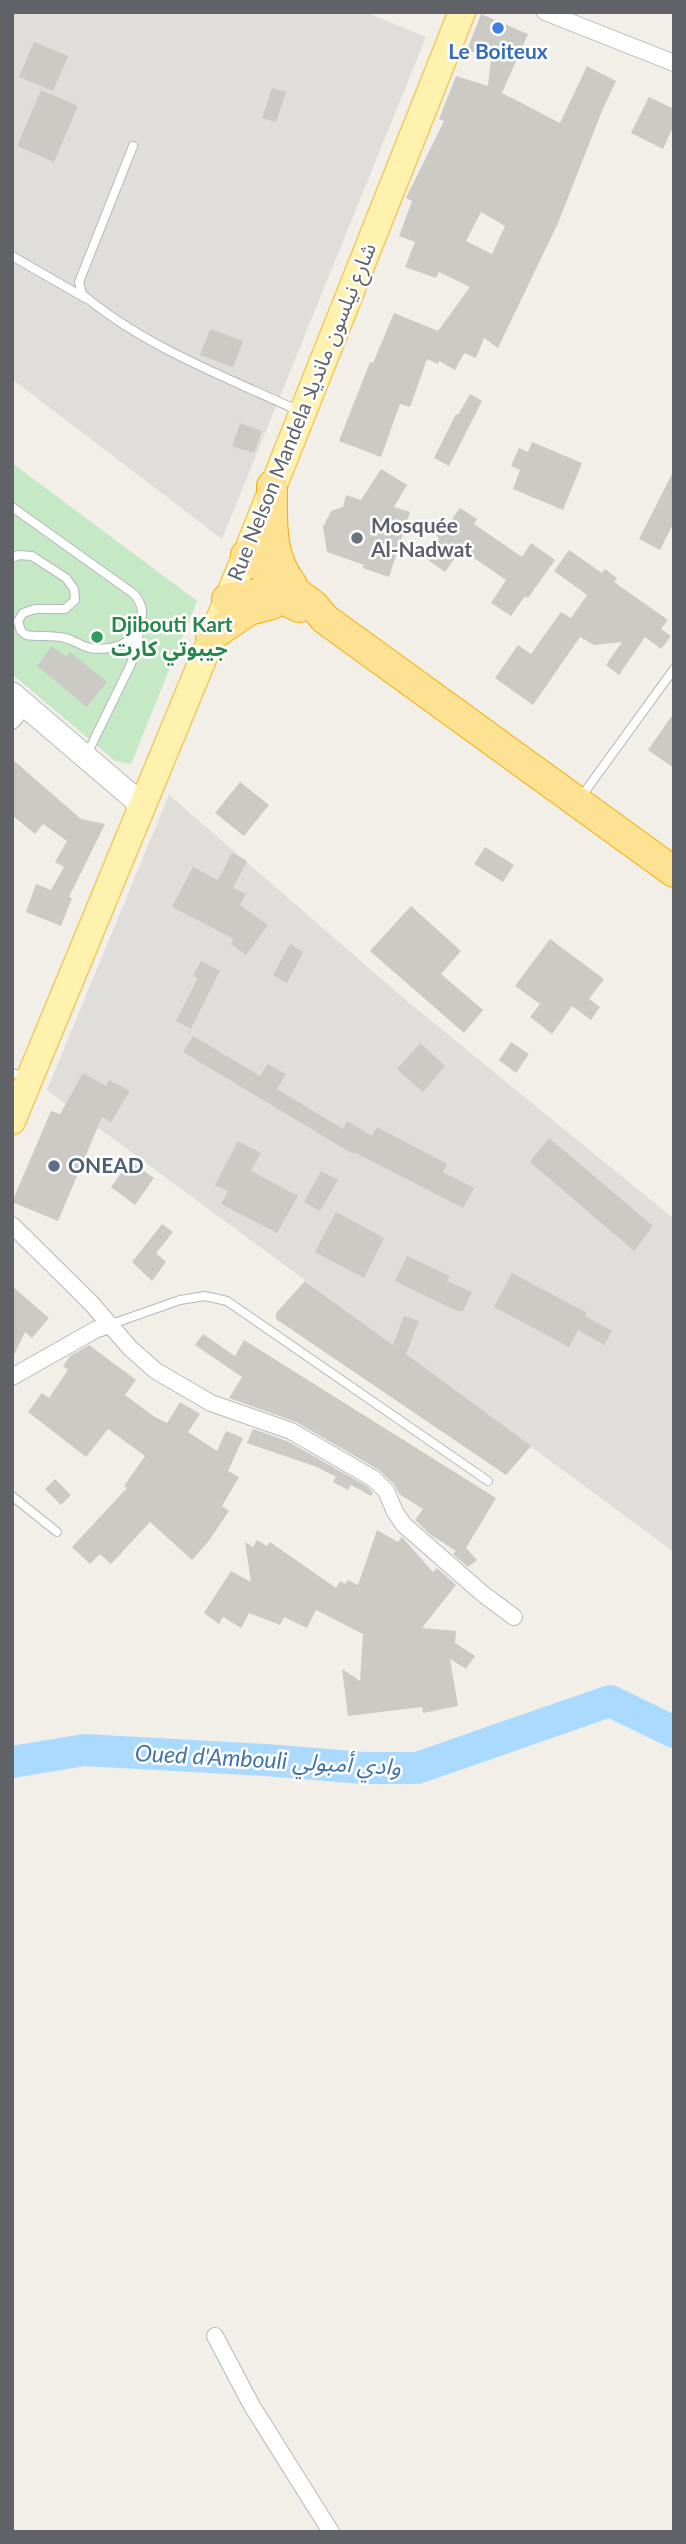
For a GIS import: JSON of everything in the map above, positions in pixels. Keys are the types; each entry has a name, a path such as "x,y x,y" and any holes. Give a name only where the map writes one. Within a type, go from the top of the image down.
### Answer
{"highway":[{"path":"272,486 274,550 297,600"},
{"path":"246,555 297,600"},
{"path":"227,599 267,594 297,600 318,609 325,619 674,872"},
{"path":"211,636 249,610 297,600"}],"main road":[{"name":"Rue Nelson Mandela شارع نيلسون مانديلا","path":"12,1121 21,1075 142,805 246,555 462,12"}],"street":[{"path":"545,12 674,63"},
{"path":"17,707 86,757 142,805"},
{"path":"12,1225 91,1303 130,1349 167,1378 211,1403 291,1431 374,1479 386,1491 404,1525 483,1594 514,1617"},
{"path":"12,1377 95,1330 109,1325"},
{"path":"215,2336 252,2406 331,2532"}],"lane":[{"path":"93,303 82,294 79,282 133,146"},
{"path":"12,256 132,329 197,364 302,412"},
{"path":"12,507 134,594 141,604 143,614 131,664 86,757"},
{"path":"12,558 19,555 32,556 66,578 74,589 75,600 65,609 34,608 23,613 19,621 21,631 26,635 69,639 88,648 106,649 120,646 139,629"},
{"path":"577,802 674,669"},
{"path":"109,1325 180,1300 205,1296 227,1301 488,1481"},
{"path":"12,1496 57,1532"}],"shaded area":[{"path":"12,12 365,12 426,37 222,539 12,379"},
{"path":"169,795 407,1001 674,1219 674,1552 47,1090"}],"green space":[{"name":"Djibouti Kart جيبوتي كارت","path":"12,463 197,601 131,764 115,761 12,674"}],"building":[{"path":"481,14 528,34 502,93 560,123 587,66 616,81 558,223 498,348 484,338 476,358 464,353 455,370 439,361 438,364 427,359 410,407 400,404 381,457 339,441 370,362 373,363 394,313 438,331 470,287 439,272 436,278 405,267 415,242 399,236 412,201 406,198 444,121 439,119 456,76 488,86 491,58 467,50","holes":["481,212 505,226 492,254 466,241"]},
{"path":"34,42 68,56 53,91 19,77"},
{"path":"272,88 286,92 276,122 262,118"},
{"path":"41,90 78,106 54,162 17,146"},
{"path":"649,97 674,109 674,125 663,149 631,133"},
{"path":"210,329 243,341 233,367 200,355"},
{"path":"470,394 482,401 449,466 434,458 456,414 458,415"},
{"path":"240,423 262,431 254,453 232,446"},
{"path":"532,442 582,463 563,510 513,489 520,470 511,466 519,448 528,452"},
{"path":"381,469 407,485 394,507 410,512 389,577 327,552 323,527 331,511 343,507 346,495 361,500"},
{"path":"674,470 674,522 660,550 639,539"},
{"path":"460,508 477,519 474,524 522,557 531,543 555,560 528,598 525,596 511,616 491,603 506,580 461,549 445,572 425,558 439,538 436,535"},
{"path":"569,550 602,573 605,569 617,578 614,582 668,620 661,629 671,636 661,649 645,637 619,675 606,665 622,642 594,645 580,637 533,705 495,678 518,645 531,654 561,612 571,618 587,595 554,571"},
{"path":"52,646 66,657 70,652 107,682 87,707 37,666"},
{"path":"674,713 674,768 648,750"},
{"path":"12,759 81,819 105,824 69,897 72,898 61,926 26,912 36,884 51,890 64,867 55,862 67,841 43,824 35,834 12,815"},
{"path":"240,782 269,805 244,836 215,813"},
{"path":"485,847 514,865 503,882 474,864"},
{"path":"232,853 247,861 233,888 246,894 240,905 268,925 246,955 231,944 234,939 172,907 193,867 218,880"},
{"path":"411,906 461,951 441,974 483,1010 464,1033 370,951"},
{"path":"550,939 604,979 589,999 600,1007 591,1020 572,1006 552,1034 530,1017 540,1004 515,986"},
{"path":"290,944 303,952 287,983 273,975"},
{"path":"201,961 220,971 191,1029 176,1021 198,978 193,976"},
{"path":"193,1036 260,1076 268,1064 286,1074 277,1089 343,1129 347,1121 372,1136 377,1127 447,1164 443,1172 474,1188 463,1208 354,1152 353,1154 183,1052"},
{"path":"511,1042 529,1054 516,1073 499,1060"},
{"path":"420,1043 445,1066 423,1092 397,1069"},
{"name":"ONEAD","path":"83,1073 106,1086 109,1080 130,1091 111,1122 102,1117 58,1221 12,1202 51,1111 60,1114"},
{"path":"549,1138 653,1226 634,1251 530,1162"},
{"path":"238,1141 261,1153 251,1171 298,1196 277,1233 221,1204 228,1191 215,1185"},
{"path":"130,1161 154,1178 135,1205 111,1187"},
{"path":"321,1171 338,1180 320,1211 304,1202"},
{"path":"336,1212 384,1238 364,1278 315,1252"},
{"path":"162,1224 173,1232 156,1253 166,1262 152,1281 132,1262"},
{"path":"407,1256 450,1276 447,1281 472,1292 463,1311 457,1311 395,1281"},
{"path":"512,1273 587,1313 585,1316 612,1331 604,1345 578,1330 569,1347 494,1307"},
{"path":"305,1281 393,1345 404,1316 419,1321 406,1354 531,1446 506,1475 276,1319 276,1313"},
{"path":"12,1286 49,1318 32,1338 25,1332 12,1359"},
{"path":"203,1334 235,1356 244,1340 496,1498 466,1548 477,1560 468,1567 453,1554 456,1551 431,1535 415,1520 423,1509 399,1494 394,1484 379,1470 296,1422 229,1398 242,1377 195,1345"},
{"path":"89,1345 136,1380 125,1395 155,1417 167,1423 180,1402 200,1414 188,1432 217,1451 226,1431 243,1438 228,1471 239,1477 222,1506 229,1511 192,1560 150,1522 111,1564 100,1554 90,1564 72,1547 127,1488 124,1486 145,1456 108,1429 86,1457 28,1412 42,1393 49,1398 68,1370 63,1366 70,1356"},
{"path":"253,1429 287,1441 368,1487 373,1493 371,1496 351,1485 348,1490 333,1482 336,1477 317,1467 247,1443"},
{"path":"55,1479 71,1495 61,1505 45,1489"},
{"path":"377,1530 398,1542 402,1537 433,1572 437,1568 456,1585 422,1628 456,1631 455,1643 475,1656 466,1669 450,1659 458,1706 423,1713 422,1707 348,1716 342,1669 360,1681 363,1634 316,1610 307,1628 284,1617 280,1625 249,1613 241,1628 223,1617 219,1624 204,1613 231,1571 251,1582 245,1542 253,1547 257,1540 267,1546 270,1542 336,1588 340,1581 345,1584 348,1580 358,1585"}],"waterway":[{"name":"Oued d'Ambouli وادي أمبولي","path":"12,1762 84,1750 363,1768 417,1768 610,1701 674,1732"}],"place":[{"name":"Le Boiteux","path":"498,28"},
{"name":"Mosquée Al-Nadwat","path":"357,538"},
{"name":"Djibouti Kart جيبوتي كارت","path":"97,637"},
{"name":"ONEAD","path":"54,1166"}]}
